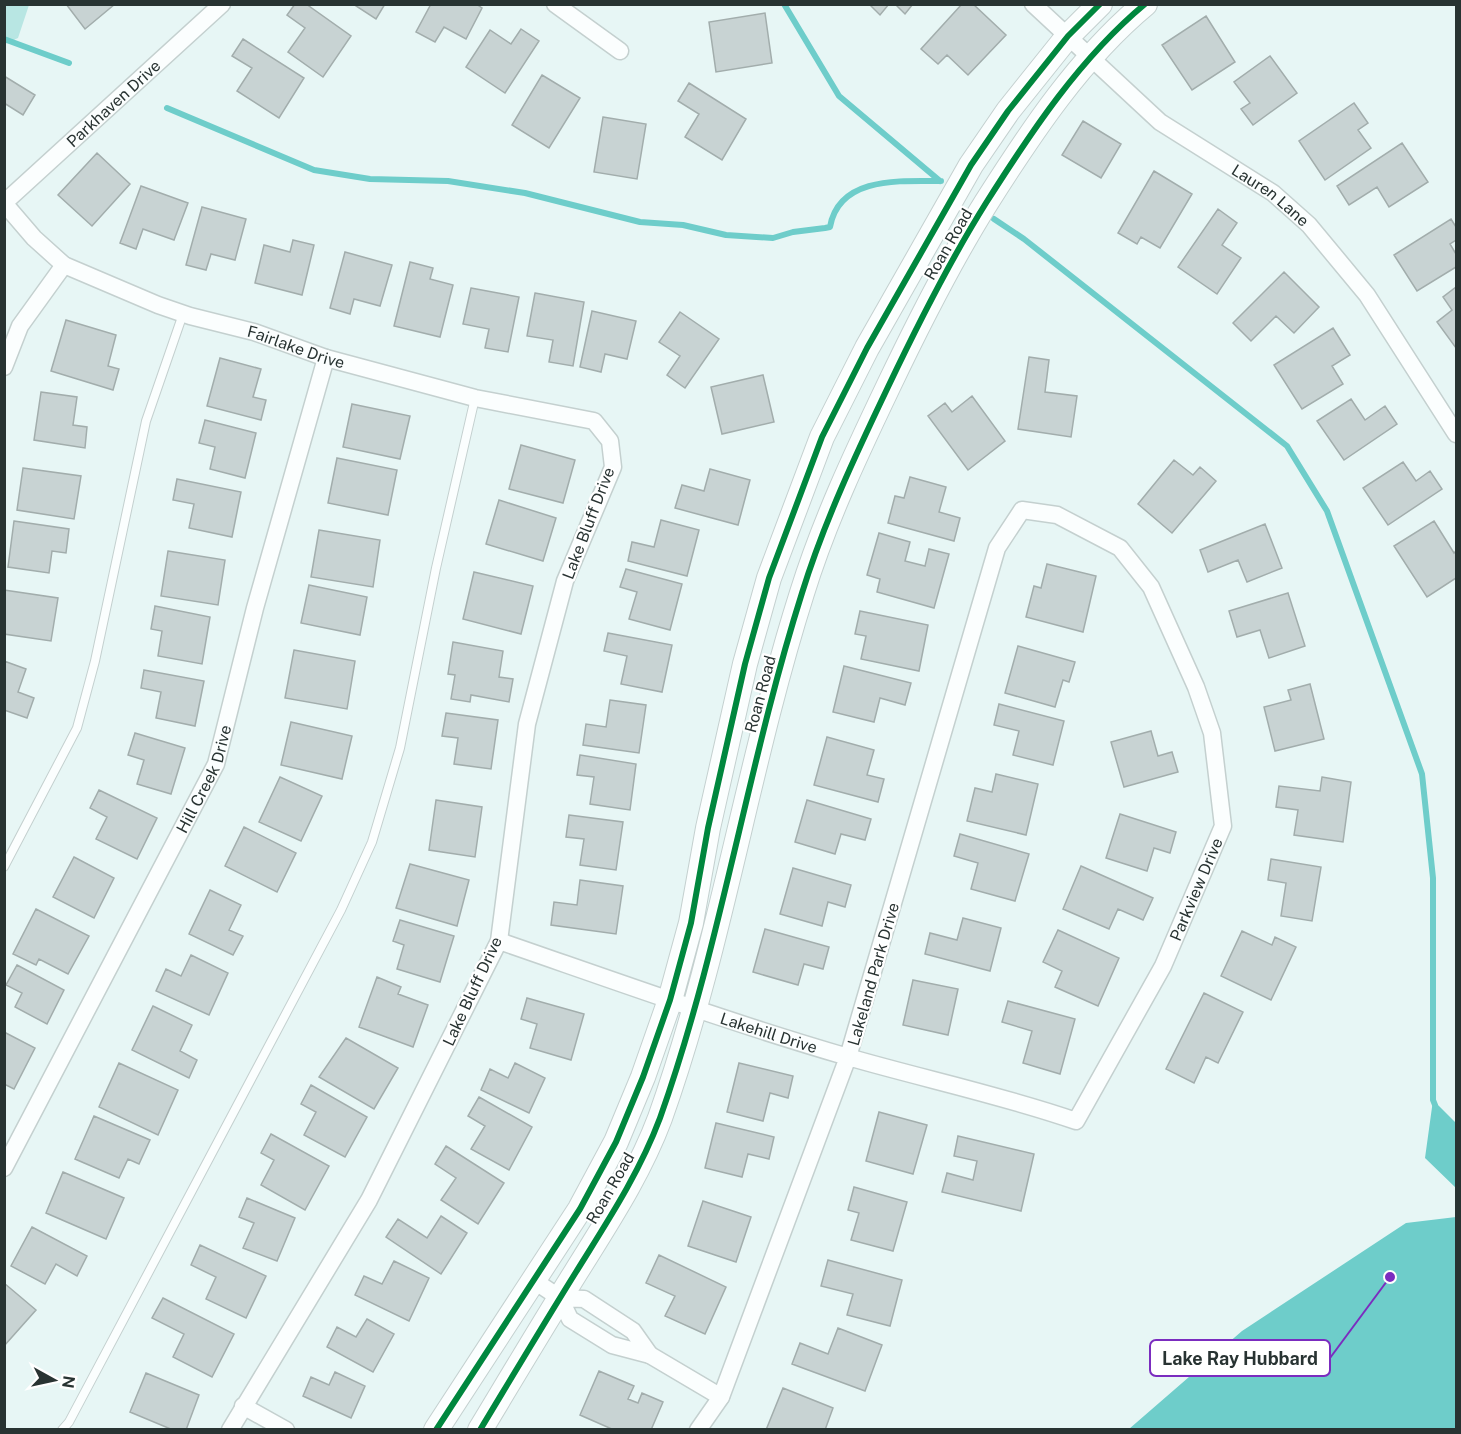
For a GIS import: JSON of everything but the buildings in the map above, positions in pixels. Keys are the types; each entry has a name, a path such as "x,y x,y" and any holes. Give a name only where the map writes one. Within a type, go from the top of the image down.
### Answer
{"street":[{"name":"Parkhaven Drive","path":"4,203 222,4"},
{"path":"555,4 620,51"},
{"name":"Lauren Lane","path":"1033,4 1160,122 1273,193 1309,225 1366,295 1456,434"},
{"name":"Roan Road","path":"436,1430 580,1209 616,1142 643,1077 670,1000 691,923 708,828 745,664 769,578 822,437 872,338 971,165 1008,111 1068,36 1100,4"},
{"name":"Roan Road","path":"480,1430 637,1173 659,1119 694,1009 724,902 780,669 802,592 828,518 866,433 956,251 1014,159 1090,56 1116,28 1145,4"},
{"name":"Fairlake Drive","path":"4,203 34,238 64,265 183,314 254,332 326,358 475,398 594,421 610,441"},
{"path":"4,367 20,326 64,265"},
{"name":"Hill Creek Drive","path":"4,1168 216,764 255,608 326,358"},
{"name":"Lake Bluff Drive","path":"230,1430 369,1200 499,941 527,724 565,581 613,467 610,441"},
{"name":"Lakeland Park Drive","path":"698,1430 721,1397 848,1057 998,548 1022,510"},
{"name":"Parkview Drive","path":"1022,510 1057,515 1120,548 1151,587 1196,687 1212,733 1223,826 1163,966 1076,1121"},
{"name":"Lakehill Drive","path":"499,941 694,1009 848,1057 1016,1100 1076,1121"},
{"path":"533,1280 560,1298 570,1319 612,1344 650,1355 721,1397"},
{"path":"560,1298 584,1299 633,1331 650,1355"},
{"path":"243,1406 286,1430"}],"lane":[{"path":"4,867 77,728 95,661 146,421 183,314"},
{"path":"62,1430 69,1422 341,910 372,842 400,748 436,568 475,398"}],"shaded area":[{"path":"4,5 29,5 18,38 5,44"}],"water":[{"path":"1433,1100 1456,1123 1456,1188 1425,1158"},
{"path":"1456,1217 1456,1429 1129,1429 1242,1331 1406,1223"}],"waterway":[{"path":"784,4 839,96 940,181"},
{"path":"4,39 69,63"},
{"path":"167,108 314,170 370,179 448,181 525,193 640,222 683,225 726,235 773,238 793,232 830,227 836,210 846,198 859,190 891,182 941,181"},
{"path":"994,219 1024,239 1287,446 1327,511 1422,774 1433,878 1433,1100 1435,1105"}],"cycle path":[{"path":"436,1430 580,1209 616,1142 643,1077 670,1000 691,923 708,828 745,664 769,578 822,437 867,348 971,165 1008,111 1068,36 1100,4"},
{"path":"480,1430 622,1197 652,1139 700,988 765,724 802,593 830,514 864,437 934,294 972,225 1003,176 1039,123 1078,72 1121,25 1145,4"}],"place":[{"name":"Lake Ray Hubbard","path":"1390,1277"}]}
